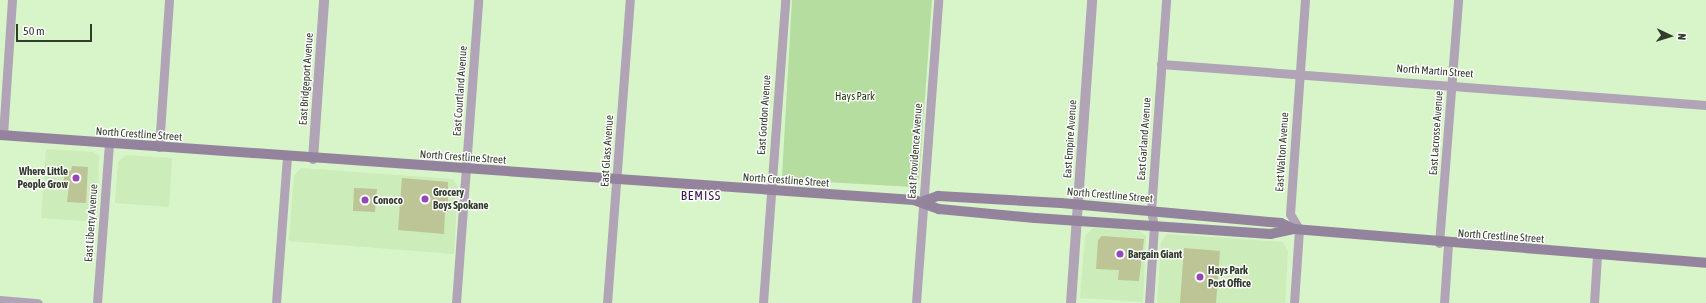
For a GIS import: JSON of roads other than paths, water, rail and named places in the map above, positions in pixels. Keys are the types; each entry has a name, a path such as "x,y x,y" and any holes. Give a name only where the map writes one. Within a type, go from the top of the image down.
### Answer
{"main road":[{"name":"North Crestline Street","path":"1,135 466,170 924,201 938,196 1078,205 1280,223 1296,229 1444,243 1706,263"},
{"name":"North Crestline Street","path":"924,201 939,209 1154,226 1270,234 1296,229"}],"street":[{"path":"1,135 12,0"},
{"path":"159,147 169,0"},
{"name":"East Bridgeport Avenue","path":"313,159 324,0"},
{"name":"East Courtland Avenue","path":"456,303 478,0"},
{"name":"East Glass Avenue","path":"607,303 630,0"},
{"name":"East Gordon Avenue","path":"762,303 785,0"},
{"name":"East Providence Avenue","path":"916,303 938,0"},
{"name":"East Empire Avenue","path":"1071,303 1092,0"},
{"name":"East Garland Avenue","path":"1148,303 1154,226 1151,211 1166,0"},
{"name":"East Walton Avenue","path":"1294,303 1296,229 1290,214 1305,0"},
{"name":"East Lacrosse Avenue","path":"1444,303 1444,243 1451,84 1458,0"},
{"name":"North Martin Street","path":"1161,64 1451,84 1706,105"},
{"name":"East Liberty Avenue","path":"97,303 109,144"},
{"path":"276,303 287,157"},
{"path":"1594,303 1597,255"},
{"path":"0,300 38,303"}],"place":[{"name":"Where Little People Grow","path":"76,178"},
{"name":"Grocery Boys Spokane","path":"425,199"},
{"name":"Conoco","path":"365,200"},
{"name":"Bargain Giant","path":"1120,254"},
{"name":"Hays Park Post Office","path":"1200,277"}],"district":[{"name":"BEMISS","path":"701,196"}],"park label":[{"name":"Hays Park","path":"855,96"}]}
